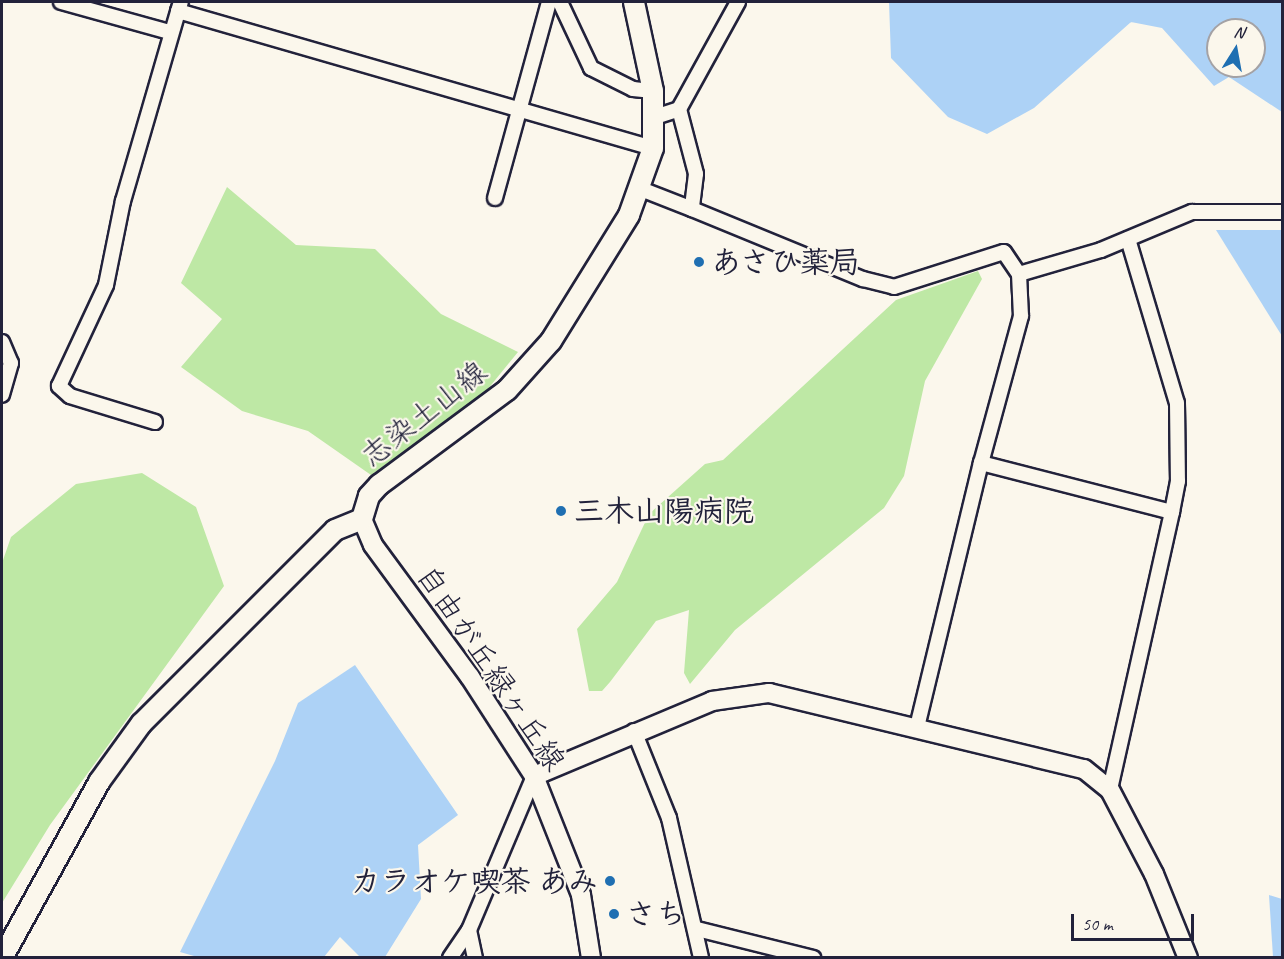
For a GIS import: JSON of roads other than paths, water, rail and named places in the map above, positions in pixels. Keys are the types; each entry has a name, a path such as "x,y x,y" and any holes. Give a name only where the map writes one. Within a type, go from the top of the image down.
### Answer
{"main road":[{"name":"志染土山線","path":"362,519 369,496 379,485 507,390 530,366 551,341 641,189 653,148 655,117 653,91 634,2"},
{"path":"2,957 99,782 141,724 334,530 362,519"}],"street":[{"path":"61,2 169,32"},
{"path":"495,198 518,107 549,2"},
{"path":"560,2 591,68 633,89 653,91"},
{"path":"655,117 679,109 738,2"},
{"path":"155,422 70,396 59,386 106,285 169,32 180,6 653,148"},
{"path":"679,109 696,174 692,209"},
{"path":"641,189 894,287 1004,252 1019,274 1021,316 981,463 917,727"},
{"path":"1019,274 1128,239 1192,212 1282,212"},
{"path":"1110,790 1178,481 1177,403 1128,239"},
{"path":"2,342 11,363 2,394"},
{"path":"981,463 1172,512"},
{"name":"自由が丘緑ヶ丘線","path":"362,519 373,545 470,677 534,776 581,895 591,957"},
{"path":"450,957 469,930 534,776 634,731 712,701 769,693 1084,769 1110,790 1155,874 1188,957"},
{"path":"634,731 669,818 697,929 701,957"},
{"path":"697,929 813,957"},
{"path":"469,930 475,957"}],"water":[{"path":"889,2 1282,2 1282,112 1231,78 1266,78 1266,18 1206,18 1206,77 1162,28 1131,22 1034,108 987,134 948,117 891,58"},
{"path":"1207,78 1227,78 1214,86"},
{"path":"1216,230 1282,230 1282,336"},
{"path":"355,665 458,815 418,845 421,899 385,957 360,957 340,937 324,957 201,958 180,952 275,761 298,703"},
{"path":"1269,895 1282,899 1282,957 1273,957"}],"place":[{"name":"あさひ薬局","path":"699,262"},
{"name":"三木山陽病院","path":"561,511"},
{"name":"カラオケ喫茶 あみ","path":"610,881"},
{"name":"さち","path":"614,914"}]}
